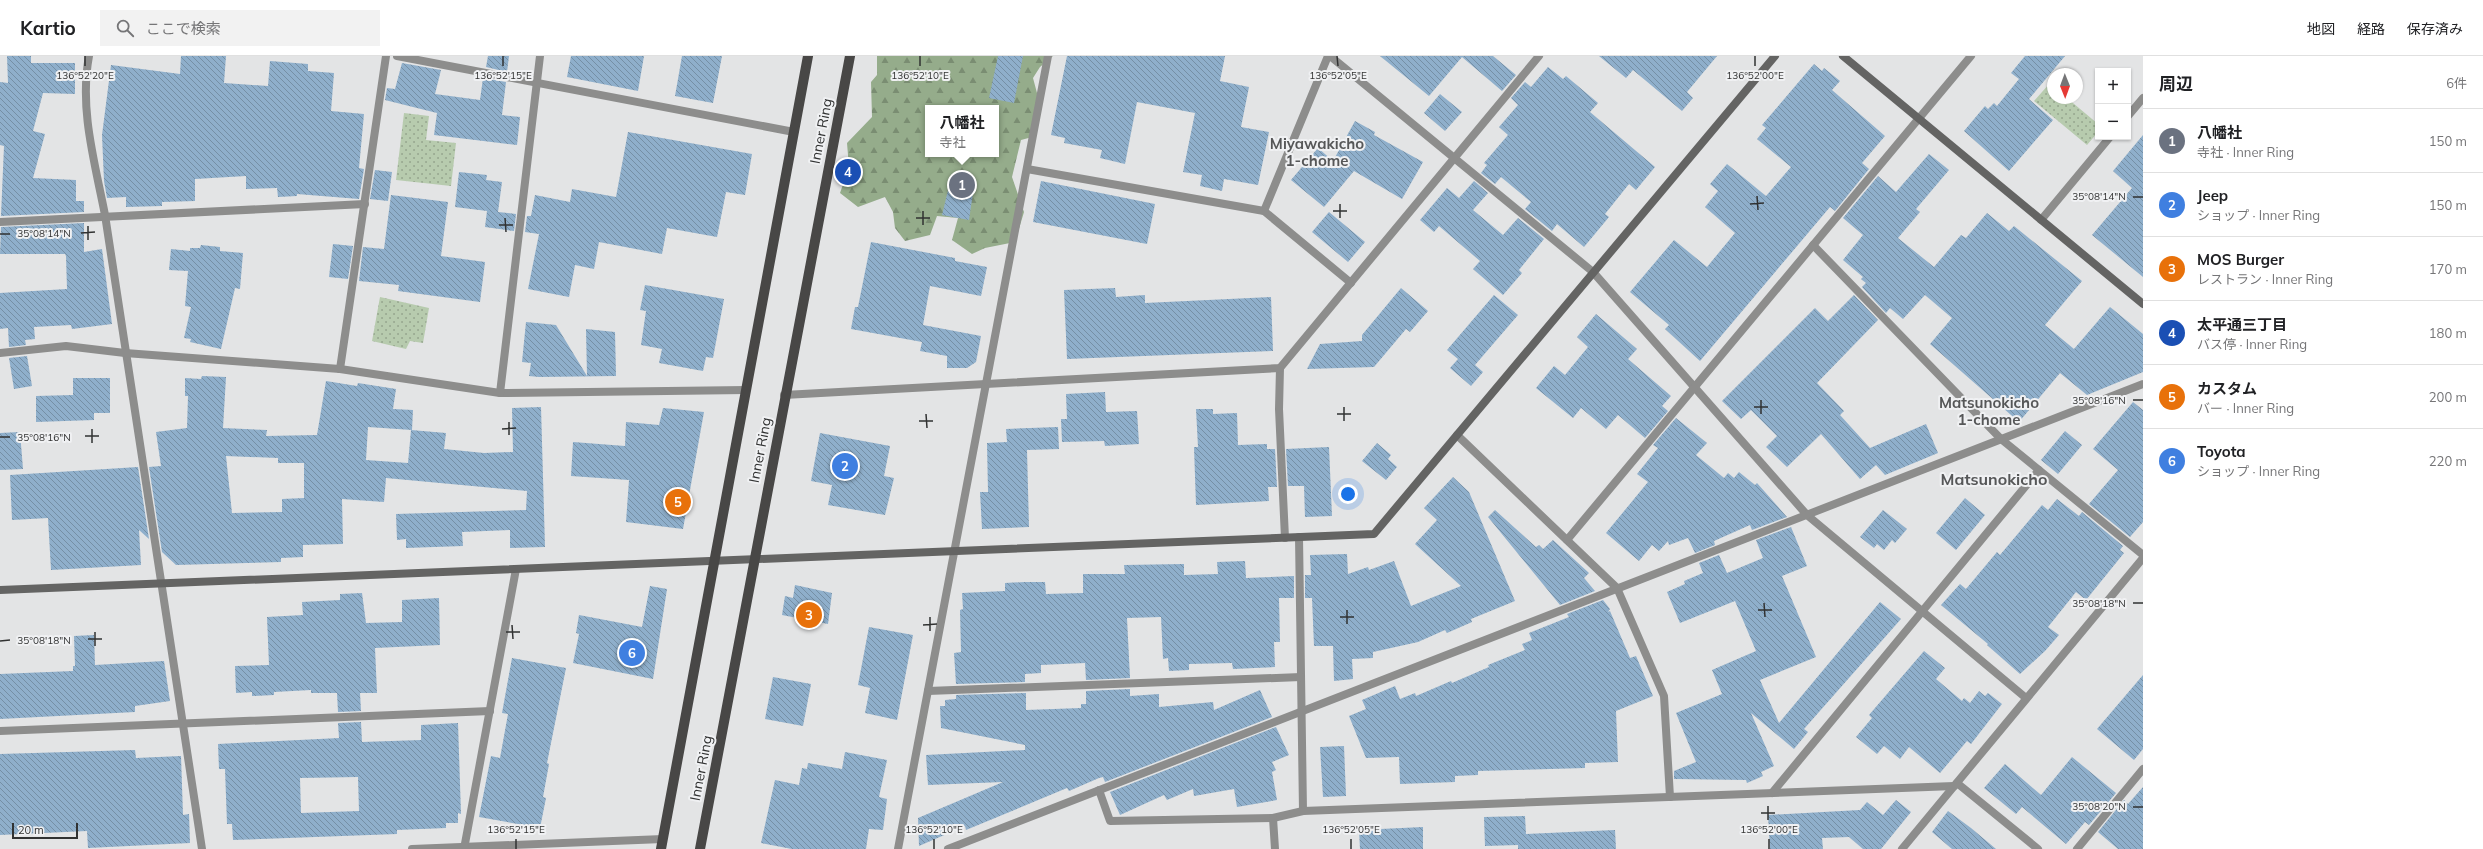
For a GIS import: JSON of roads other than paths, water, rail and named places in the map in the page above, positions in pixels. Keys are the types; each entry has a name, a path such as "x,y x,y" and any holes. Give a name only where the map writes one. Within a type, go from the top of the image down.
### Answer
{"main road":[{"name":"Inner Ring","path":"661,849 808,56"},
{"name":"Inner Ring","path":"700,849 784,395 850,56"}],"street":[{"path":"89,56 87,69 87,118 105,215 181,724 202,849"},
{"path":"340,369 386,56"},
{"path":"397,56 536,84 794,132"},
{"path":"500,392 540,56"},
{"path":"898,849 1048,56"},
{"path":"1264,210 1329,56 1593,272 1807,515 2026,698"},
{"path":"1285,538 1279,409 1280,368 1539,56"},
{"path":"0,590 753,561 1374,534 1775,56"},
{"path":"1843,56 2143,304"},
{"path":"1567,540 1971,56"},
{"path":"2131,112 2143,98"},
{"path":"2041,220 2108,140"},
{"path":"1027,169 1264,210 1351,282"},
{"path":"0,222 42,221 105,215 365,204"},
{"path":"1813,245 2001,440 2143,555"},
{"path":"0,353 66,346 125,353 340,369 500,392 746,390"},
{"path":"784,395 1280,368"},
{"path":"948,849 2143,384"},
{"path":"1457,436 1617,588 1664,696 1670,797"},
{"path":"1772,793 2039,470"},
{"path":"1299,537 1303,811"},
{"path":"1902,849 2143,558"},
{"path":"465,848 516,569"},
{"path":"928,691 1301,677"},
{"path":"0,731 490,711"},
{"path":"2076,849 2143,769"},
{"path":"1100,790 1110,821 1273,818 1303,811 1772,793 1956,784 2038,849"},
{"path":"1273,818 1275,849"},
{"path":"412,849 663,839"}],"place":[{"name":"太平通三丁目","path":"848,172"},
{"name":"八幡社","path":"962,185"},
{"name":"Jeep","path":"845,466"},
{"name":"カスタム","path":"678,502"},
{"name":"MOS Burger","path":"809,615"},
{"name":"Toyota","path":"632,653"}],"district":[{"name":"Miyawakicho 1-chome","path":"1317,152"},
{"name":"Matsunokicho 1-chome","path":"1989,412"},
{"name":"Matsunokicho","path":"1994,479"}]}
